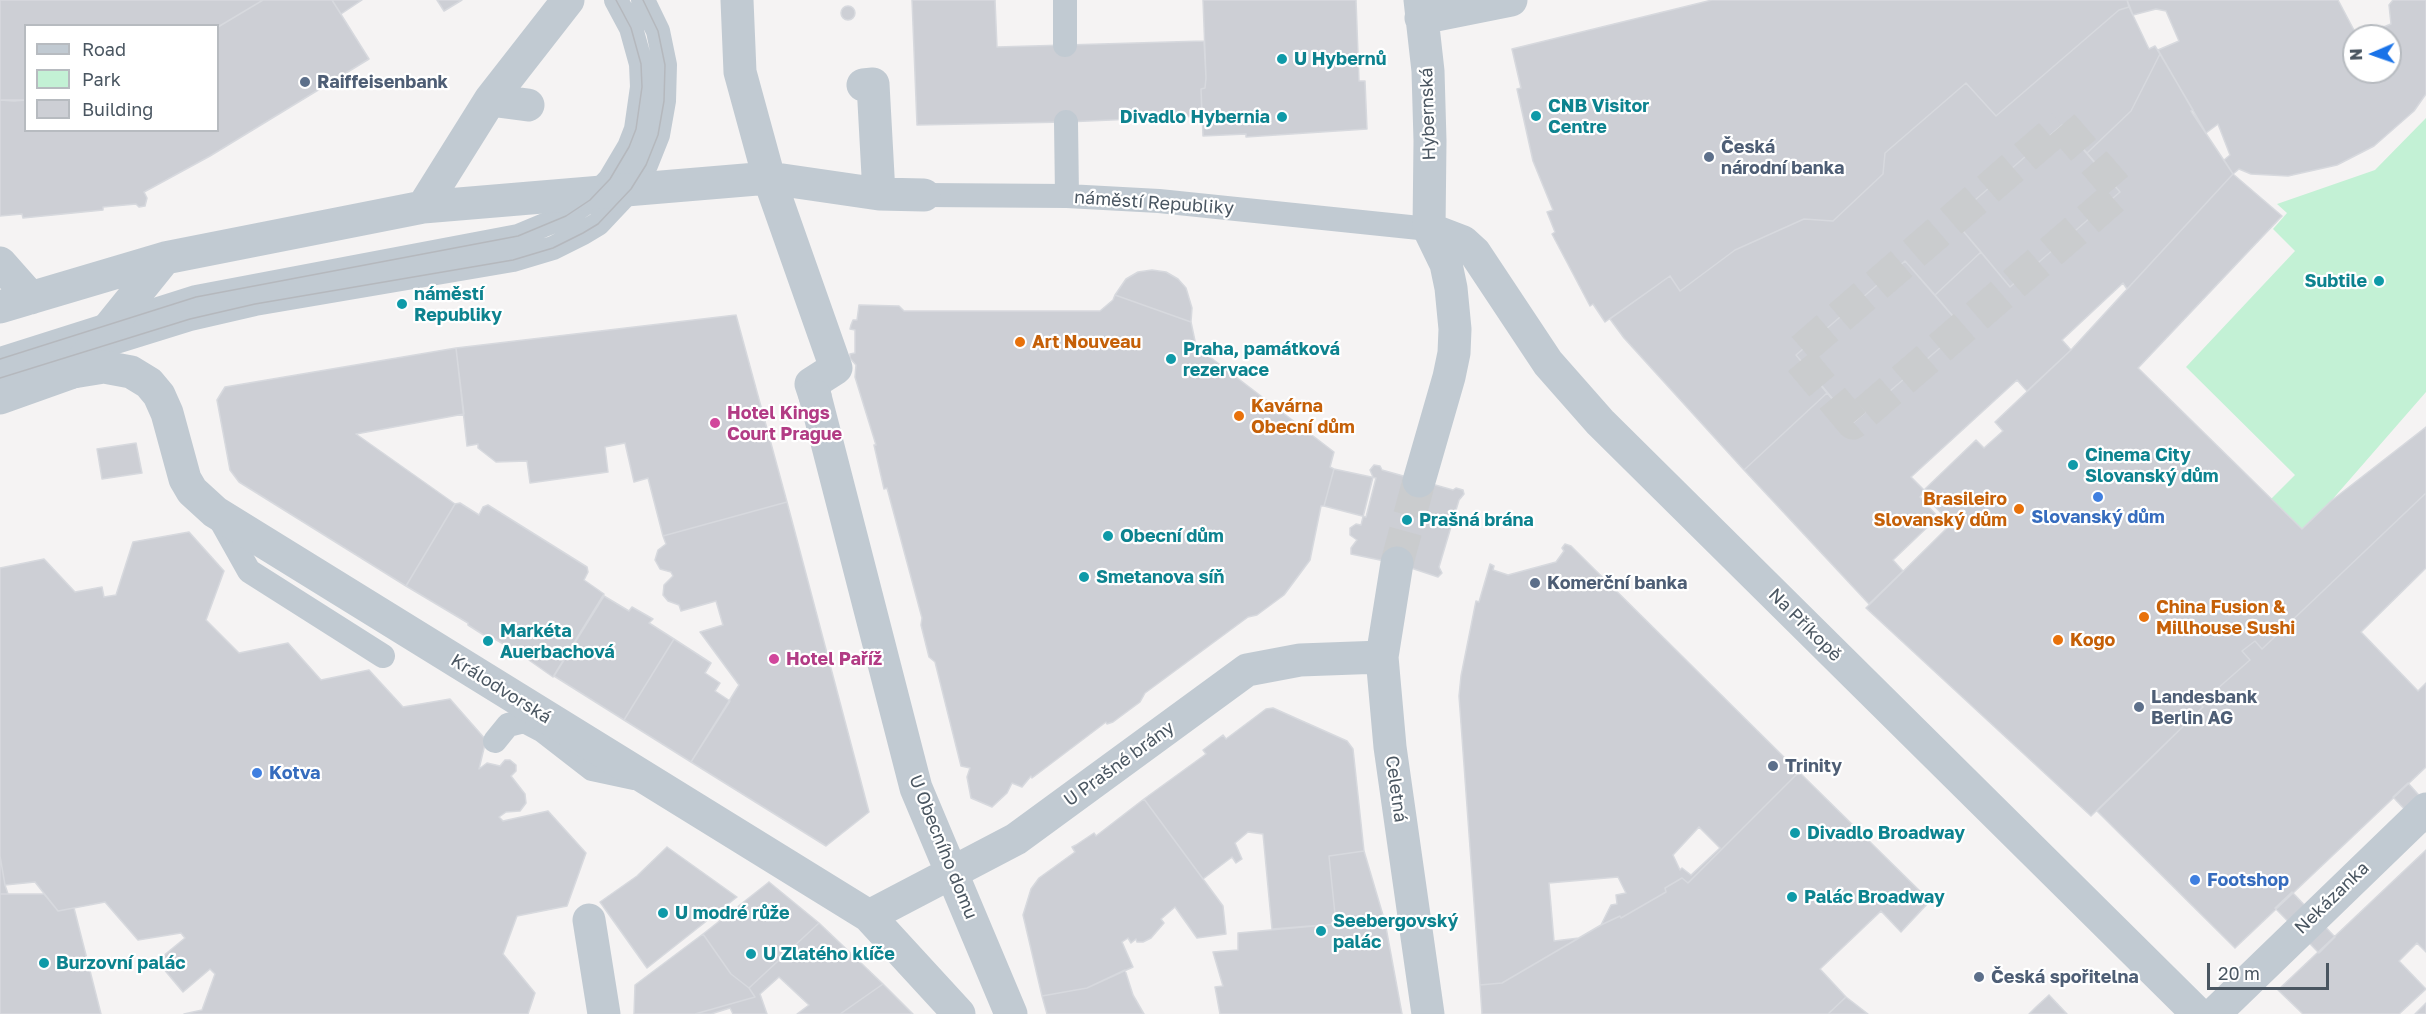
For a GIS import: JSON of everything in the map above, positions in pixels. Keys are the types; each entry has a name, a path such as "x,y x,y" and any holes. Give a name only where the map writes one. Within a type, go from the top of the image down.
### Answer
{"street":[{"path":"423,207 490,100 568,0"},
{"path":"737,0 740,72 769,178"},
{"path":"1421,9 1511,0"},
{"name":"Hybernská","path":"1421,9 1428,71 1431,141 1429,229"},
{"path":"862,85 873,84 879,194"},
{"path":"490,100 528,105"},
{"name":"náměstí Republiky","path":"0,307 165,258 423,207 769,178 879,194 924,195"},
{"name":"U Obecního domu","path":"769,178 836,368 812,384 916,788 1011,1014"},
{"path":"1419,481 1454,353 1451,288 1446,264 1429,229"},
{"name":"Na Příkopě","path":"1429,229 1463,242 1475,253 1548,363 1600,422 2198,1014"},
{"path":"73,372 165,258"},
{"path":"0,263 31,298 0,332"},
{"name":"Králodvorská","path":"0,398 73,372 98,368 116,368 131,372 149,383 167,413 184,479 192,491 215,512 868,916 958,1014"},
{"name":"Celetná","path":"1397,563 1382,657 1390,747 1428,1014"},
{"name":"U Prašné brány","path":"868,916 1016,839 1247,669 1300,660 1382,657"},
{"name":"Nekázanka","path":"2214,1014 2426,809"},
{"path":"589,920 604,1014"}],"lane":[{"path":"0,359 177,302 245,286 518,236 566,216 598,192 624,157 636,129 642,87 637,46 625,13 616,0"},
{"path":"0,378 93,347 227,310 534,255 570,241 598,224 631,189 646,165 658,135 666,83 663,47 643,0"},
{"path":"1065,0 1065,45"},
{"path":"1066,122 1067,196"},
{"name":"náměstí Republiky","path":"924,195 1067,196 1159,201 1429,229"},
{"path":"215,512 249,571 383,656"},
{"path":"495,741 508,725 524,721 543,731 592,769 653,783"}],"green space":[{"path":"2426,118 2426,392 2304,532 2271,499 2295,475 2186,367 2295,251 2273,229 2287,213 2277,204 2375,170"}],"building":[{"path":"0,0 263,0 219,26 219,24 24,24 24,100 0,100"},
{"path":"263,0 332,0 369,59 210,156 144,192 147,198 145,206 139,207 136,204 103,207 103,210 23,218 22,214 0,216 0,100 24,100 24,132 219,132 219,26"},
{"path":"332,0 362,0 341,14"},
{"path":"437,0 462,0 444,11"},
{"path":"912,0 995,0 997,47 1204,41 1206,78 1205,88 1201,89 1202,116 917,125"},
{"name":"U Hybernů","path":"1203,0 1356,0 1359,81 1365,81 1367,129 1246,137 1246,134 1203,136 1201,89 1205,88 1206,78"},
{"name":"Česká národní banka","path":"1712,0 2127,0 2129,7 2119,10 1996,116 1966,83 1885,153 1883,174 1833,221 1804,219 1735,250 1680,291 1670,276 1605,322 1593,304 1590,306 1552,234 1555,232 1547,212 1553,210 1533,161 1517,89 1521,88 1512,49"},
{"path":"2127,0 2338,0 2351,24 2342,24 2342,84 2402,84 2402,24 2391,24 2389,5 2393,0 2426,0 2426,94 2414,111 2374,146 2337,165 2288,176 2251,174 2239,169 2233,174 2224,160 2230,155 2218,124 2206,133 2158,50 2179,41 2166,11 2156,9 2133,15"},
{"path":"848,6 853,8 855,13 853,18 848,20 843,18 841,13 843,8"},
{"path":"2129,7 2149,49 2155,46 2160,54 2131,111 2087,153 2062,125 1953,219 1981,252 1935,295 1905,261 1796,355 1827,393 1744,470 1624,338 1610,319 1670,276 1680,291 1735,250 1804,219 1833,221 1883,174 1885,153 1966,83 1996,116 2119,10"},
{"path":"2160,54 2193,110 2191,111 2233,174 2127,289 2123,283 2062,340 2071,350 2027,391 2017,380 1911,477 1924,490 1920,497 1938,517 1893,560 1903,571 1869,604 1744,470 1827,393 1853,423 1963,328 1935,295 1981,252 2010,287 2120,192 2087,153 2131,111"},
{"path":"2062,125 2120,192 2010,287 1953,219"},
{"name":"Slovanský dům","path":"2233,174 2282,216 2138,368 2302,529 2331,501 2426,427 2426,493 2262,649 2255,641 2242,651 2250,660 2200,704 2203,707 2091,816 1866,608 1946,529 1940,523 1945,517 1922,493 1924,490 1976,440 1984,448 2003,431 1995,422 2071,350"},
{"path":"1905,261 1963,328 1853,423 1796,355"},
{"path":"1152,270 1166,272 1178,279 1186,288 1192,308 1191,322 1115,295 1126,279 1138,272"},
{"name":"Obecní dům","path":"1115,295 1191,322 1195,341 1193,344 1334,452 1330,467 1334,469 1324,506 1321,506 1310,560 1284,595 1257,615 1248,617 1145,693 1140,702 1113,722 1107,724 1106,722 1032,778 1031,776 1022,787 1012,783 1007,793 992,807 971,798 967,777 970,768 961,766 935,662 929,657 921,625 922,618 887,488 884,489 874,445 876,445 855,377 856,365 850,358 850,354 855,353 855,330 850,329 853,320 857,320 859,305 899,306 904,311 1100,311 1113,300"},
{"path":"736,315 787,502 663,536 648,478 634,482 625,443 605,447 608,472 530,483 527,461 496,462 478,448 478,444 467,446 456,348"},
{"path":"456,348 464,414 356,434 455,504 406,586 239,482 230,470 217,400 225,387"},
{"path":"136,443 142,473 102,479 97,449"},
{"name":"Prašná brána","path":"1374,465 1380,466 1382,470 1453,490 1456,488 1463,490 1464,494 1459,500 1439,567 1442,573 1438,577 1399,564 1351,554 1351,548 1357,540 1350,535 1350,528 1356,524 1361,525 1373,477 1370,470"},
{"path":"1334,469 1376,478 1366,517 1324,506"},
{"path":"2426,493 2426,568 2361,632 2418,691 2426,683 2426,767 2235,948 2097,811 2203,707 2200,704 2250,660 2242,651 2255,641 2262,649"},
{"name":"Hotel Paříž","path":"787,502 869,812 826,846 691,762 739,685 700,632 723,625 716,601 681,611 679,605 668,601 663,595 664,585 673,576 671,572 660,569 655,560 658,550 666,544 663,536"},
{"path":"460,503 479,515 483,507 488,505 587,567 588,572 584,580 604,594 553,677 526,658 495,639 493,641 468,623 406,586 455,504"},
{"name":"Kotva","path":"189,532 224,571 206,620 239,653 288,643 321,680 369,670 403,707 450,699 486,740 479,769 487,763 500,766 505,760 510,760 516,765 516,771 511,776 525,794 526,803 520,811 506,812 499,817 503,821 548,811 586,853 567,906 517,916 503,954 535,993 528,1014 184,1014 202,1010 215,974 210,969 183,992 157,961 185,938 181,933 138,940 105,902 58,911 35,882 5,885 0,856 0,568 44,559 75,592 102,587 104,597 116,595 133,542"},
{"path":"1565,544 1571,546 1799,772 1688,883 1682,878 1665,888 1666,892 1621,918 1620,916 1601,925 1611,905 1617,904 1616,895 1626,893 1618,877 1549,883 1554,941 1579,938 1502,983 1480,985 1459,696 1461,676 1476,601 1479,602 1490,564 1494,566 1493,570 1508,575 1556,562 1564,551 1562,548","holes":["1699,827 1720,848 1691,875 1682,868 1680,870 1673,855"]},
{"path":"604,596 629,611 632,607 653,619 649,623 674,639 624,720 554,676"},
{"path":"674,639 711,663 705,673 720,683 715,691 730,701 691,762 624,720"},
{"path":"1273,708 1347,741 1353,749 1364,851 1329,856 1336,924 1272,929 1263,834 1248,832 1235,843 1242,859 1236,863 1232,857 1203,879 1144,799 1206,754 1203,750 1223,735 1226,739 1266,709"},
{"name":"Palác Broadway","path":"1799,772 1930,901 1901,932 1881,911 1820,969 1846,997 1828,1014 1482,1014 1480,985 1502,983 1601,925 1620,916 1621,918 1666,892 1665,888 1682,878 1688,883"},
{"path":"2408,783 2426,803 2426,832 2393,797"},
{"path":"1144,799 1223,906 1226,934 1197,938 1175,907 1161,919 1164,923 1151,938 1143,942 1137,942 1136,939 1131,943 1128,938 1122,942 1133,967 1087,988 1042,996 1023,915 1031,889 1039,878 1075,852 1072,847 1094,833 1096,836"},
{"name":"U modré růže","path":"667,847 737,897 647,968 600,902 637,876"},
{"path":"2426,850 2426,952 2417,943 2399,961 2426,989 2399,1014 2303,1014 2278,990"},
{"name":"Seebergovský palác","path":"1364,851 1385,922 1402,1014 1220,1014 1215,987 1223,986 1213,952 1238,950 1238,933 1336,924 1329,856"},
{"path":"0,856 5,885 8,894 0,894"},
{"name":"U Zlatého klíče","path":"769,882 819,923 749,988 731,974 703,934"},
{"path":"2292,892 2335,937 2319,953 2275,908"},
{"name":"Burzovní palác","path":"0,894 44,894 58,911 74,908 101,1014 0,1014"},
{"path":"819,923 883,984 840,1014 797,1014 809,1005 779,977 760,994 767,1014 733,1014 730,1008 711,1014 695,1014 755,997 749,988"},
{"path":"703,934 731,974 749,988 755,997 695,1014 634,1014 635,985"},
{"path":"1125,970 1133,995 1144,1014 1047,1014 1042,996 1087,988"},
{"path":"883,984 913,1014 840,1014"},
{"path":"2049,995 2067,1014 2029,1014 2036,1007"},
{"path":"1846,997 1868,1014 1828,1014"},
{"path":"2426,1003 2426,1014 2415,1014"}],"tunnel":[{"path":"2062,125 2120,192 1853,423 1796,355 2062,125"},
{"path":"1397,563 1419,481"}],"tram line":[{"path":"0,359 196,297 518,236 566,216 590,200 610,179 629,147 636,129 642,87 641,64 631,28 616,0"},
{"path":"0,378 190,319 255,304 513,260 553,248 583,233 598,224 631,189 646,165 658,135 664,101 665,65 658,31 643,0"}],"place":[{"name":"U Hybernů","path":"1282,59"},
{"name":"Raiffeisenbank","path":"305,82"},
{"name":"CNB Visitor Centre","path":"1536,116"},
{"name":"Divadlo Hybernia","path":"1282,117"},
{"name":"Česká národní banka","path":"1709,157"},
{"name":"Subtile","path":"2379,281"},
{"name":"náměstí Republiky","path":"402,304"},
{"name":"Art Nouveau","path":"1020,342"},
{"name":"Praha, památková rezervace","path":"1171,359"},
{"name":"Kavárna Obecní dům","path":"1239,416"},
{"name":"Hotel Kings Court Prague","path":"715,423"},
{"name":"Cinema City Slovanský dům","path":"2073,465"},
{"name":"Slovanský dům","path":"2098,497"},
{"name":"Brasileiro Slovanský dům","path":"2019,509"},
{"name":"Prašná brána","path":"1407,520"},
{"name":"Obecní dům","path":"1108,536"},
{"name":"Smetanova síň","path":"1084,577"},
{"name":"Komerční banka","path":"1535,583"},
{"name":"China Fusion & Millhouse Sushi","path":"2144,617"},
{"name":"Kogo","path":"2058,640"},
{"name":"Markéta Auerbachová","path":"488,641"},
{"name":"Hotel Paříž","path":"774,659"},
{"name":"Landesbank Berlin AG","path":"2139,707"},
{"name":"Trinity","path":"1773,766"},
{"name":"Kotva","path":"257,773"},
{"name":"Divadlo Broadway","path":"1795,833"},
{"name":"Footshop","path":"2195,880"},
{"name":"Palác Broadway","path":"1792,897"},
{"name":"U modré růže","path":"663,913"},
{"name":"Seebergovský palác","path":"1321,931"},
{"name":"U Zlatého klíče","path":"751,954"},
{"name":"Burzovní palác","path":"44,963"},
{"name":"Česká spořitelna","path":"1979,977"}]}
